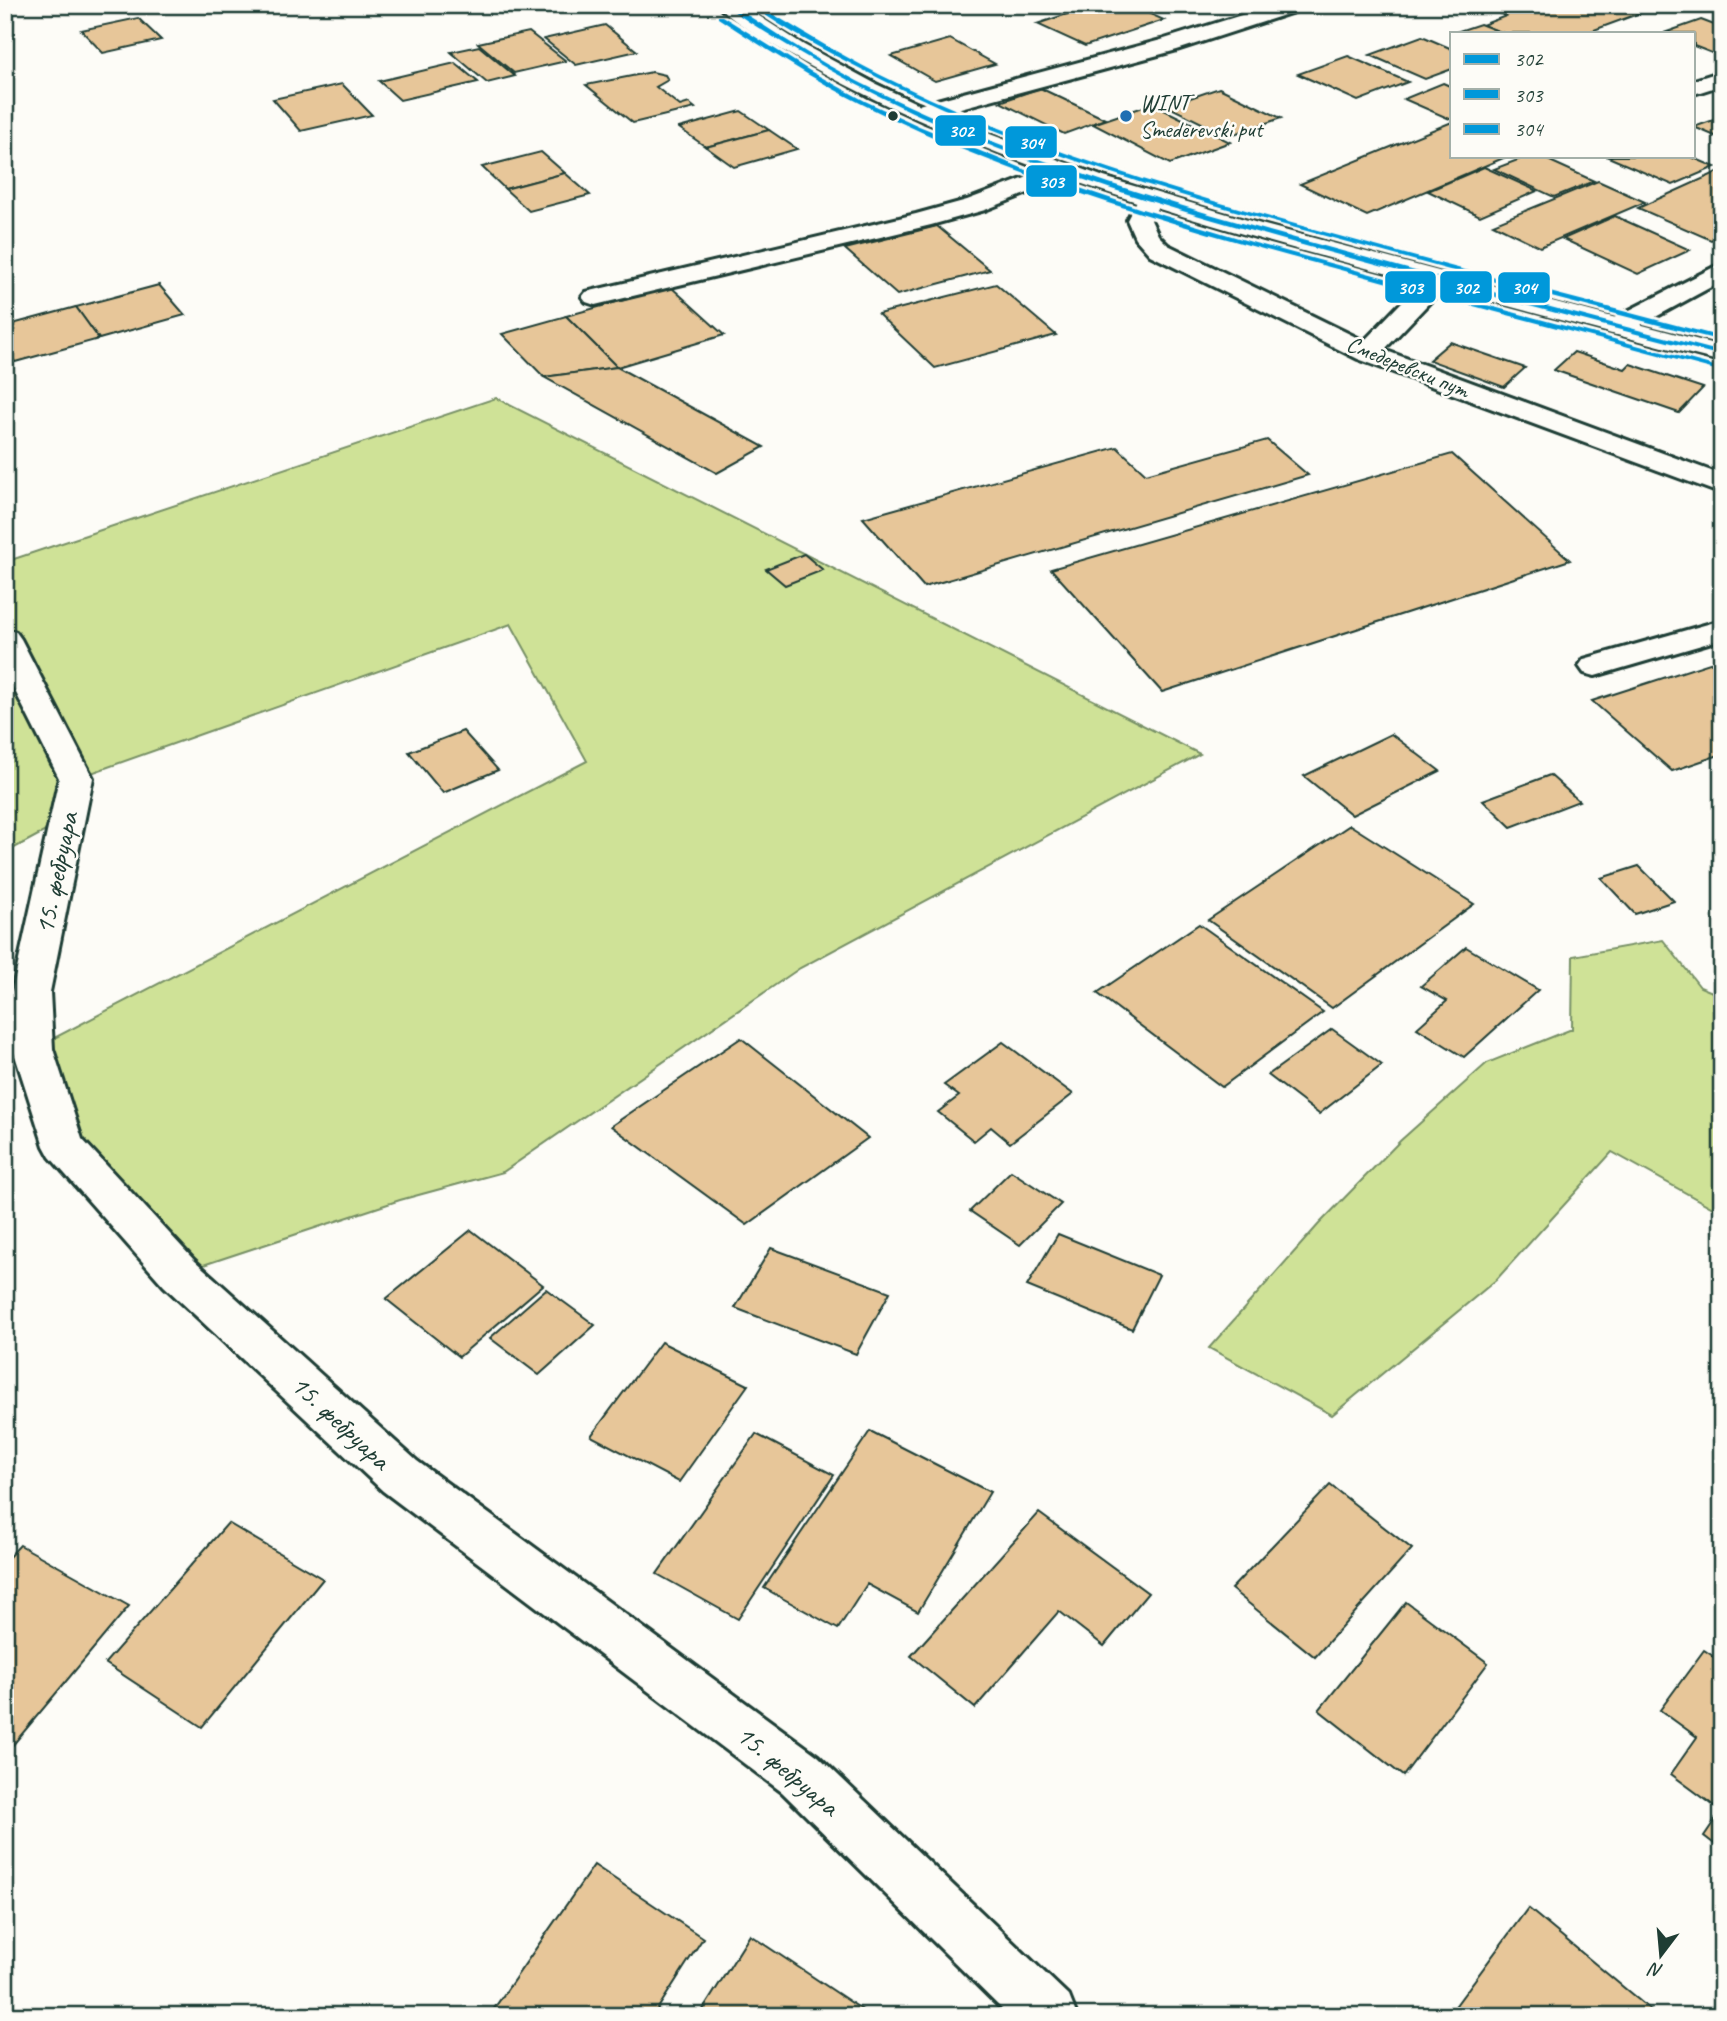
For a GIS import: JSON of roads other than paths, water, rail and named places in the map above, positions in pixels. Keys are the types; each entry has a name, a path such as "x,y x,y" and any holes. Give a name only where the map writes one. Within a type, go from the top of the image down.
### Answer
{"street":[{"path":"728,5 824,66 919,113 1149,200 1437,280 1722,354"},
{"path":"919,113 1169,45 1296,5"},
{"path":"1696,87 1722,78"},
{"path":"595,298 922,220 976,205 1065,170"},
{"name":"Смедеревски пут","path":"1149,200 1139,220 1147,238 1159,250 1367,353 1722,485"},
{"path":"1617,327 1722,271"},
{"path":"1367,353 1437,280"},
{"path":"1595,666 1722,628"},
{"name":"15. фебруара","path":"5,639 18,696 76,778 18,1001 64,1146 179,1273 400,1476 800,1774 1049,2016"}],"place":[{"name":"WINT Smederevski put","path":"1126,116"}]}
